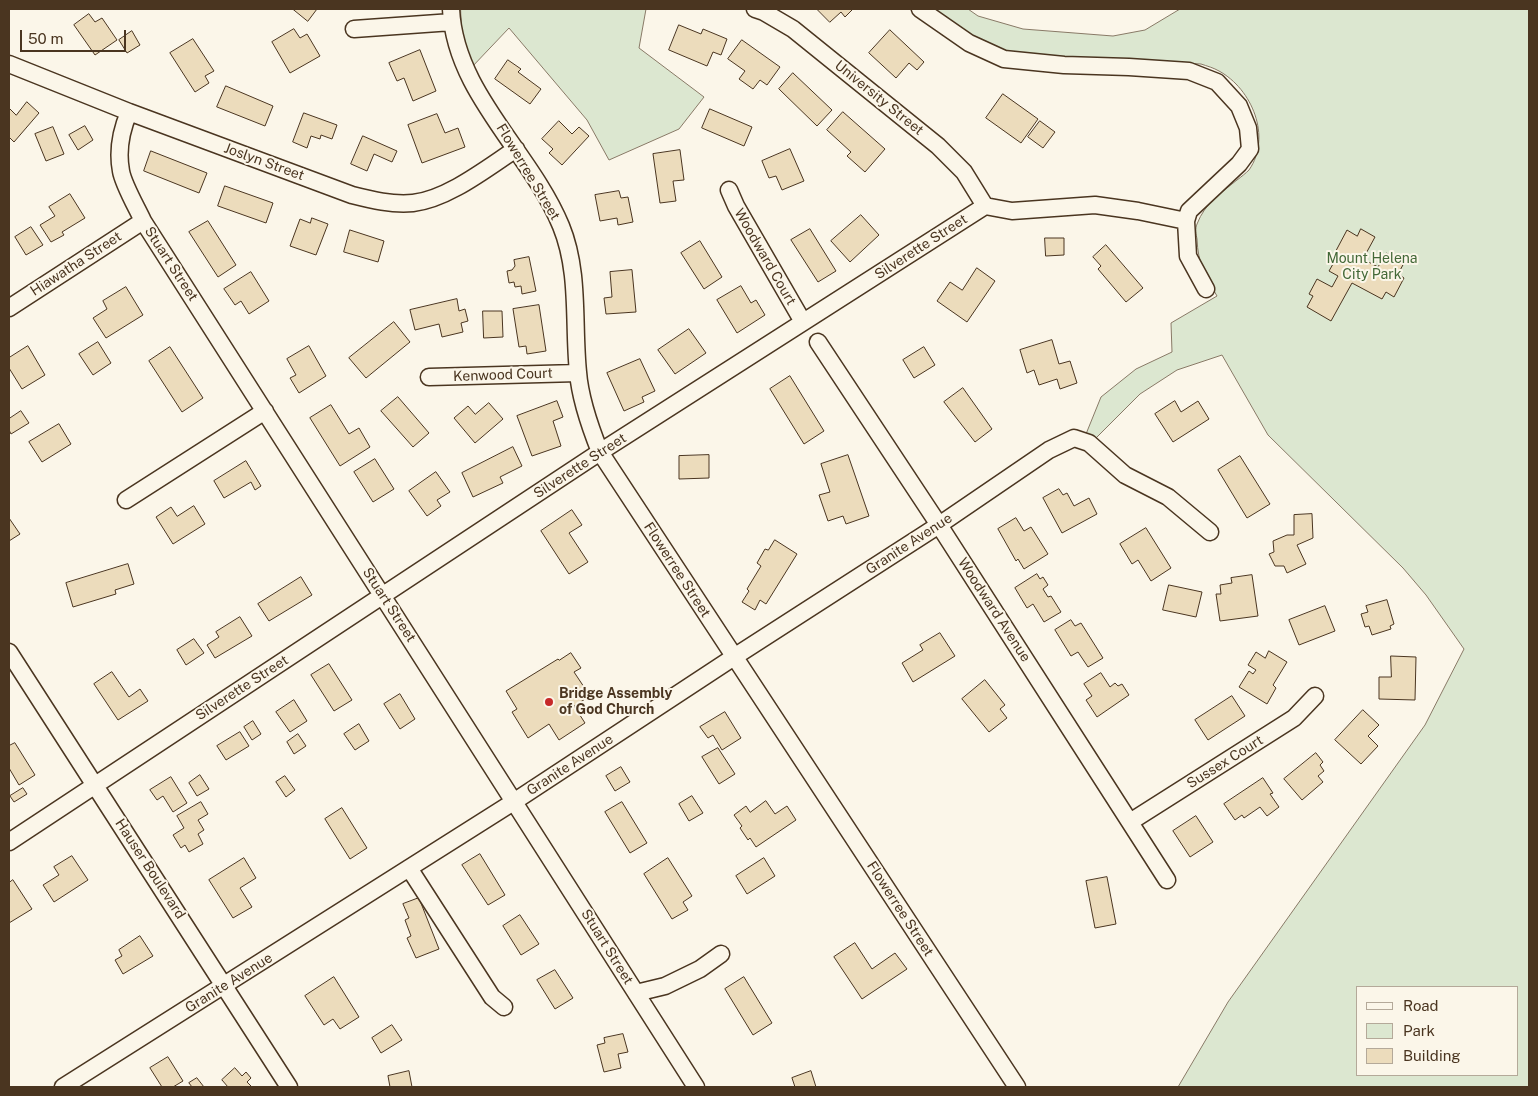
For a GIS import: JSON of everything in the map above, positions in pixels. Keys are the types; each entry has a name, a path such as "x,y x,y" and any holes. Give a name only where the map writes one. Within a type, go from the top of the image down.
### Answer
{"street":[{"name":"University Street","path":"756,9 793,29 938,146 964,172 985,206"},
{"path":"920,9 969,43 1004,59 1064,65 1189,71 1217,82 1239,106 1248,128 1250,149 1239,164 1189,211 1186,221 1188,256 1206,289"},
{"path":"354,29 452,15"},
{"name":"Flowerree Street","path":"452,15 457,47 464,66 475,87 549,202 561,226 573,275 578,373 582,398 600,452 1017,1087"},
{"name":"Joslyn Street","path":"9,64 129,112 352,195 376,202 415,203 452,191 516,149"},
{"name":"Stuart Street","path":"129,112 122,128 121,172 143,221 696,1087"},
{"name":"Woodward Court","path":"729,190 736,206 803,322"},
{"path":"985,206 1012,211 1095,206 1138,211 1186,221"},
{"name":"Silverette Street","path":"9,842 600,452 985,206"},
{"name":"Hiawatha Street","path":"9,308 143,221"},
{"name":"Woodward Avenue","path":"818,342 940,525 1167,880"},
{"name":"Kenwood Court","path":"428,378 578,373"},
{"path":"126,500 265,411"},
{"name":"Granite Avenue","path":"63,1087 514,801 940,525 1049,450 1074,438 1089,443 1125,475 1168,497 1210,532"},
{"name":"Hauser Boulevard","path":"9,652 289,1087"},
{"name":"Sussex Court","path":"1130,822 1294,718 1315,696"},
{"path":"409,868 492,997 504,1007"},
{"path":"636,993 665,986 700,968 721,954"}],"green space":[{"path":"461,9 646,9 639,48 704,97 679,129 609,160 587,120 509,28 471,68 462,39"},
{"name":"Mount Helena City Park","path":"933,9 968,9 978,16 1023,29 1113,36 1145,30 1180,9 1529,9 1529,1087 1178,1087 1228,1002 1425,725 1464,649 1426,595 1403,568 1268,435 1222,355 1177,370 1140,394 1096,438 1086,434 1101,397 1136,369 1172,352 1171,323 1217,296 1201,262 1196,228 1200,217 1209,204 1249,170 1256,157 1259,143 1255,115 1241,89 1219,71 1201,64 1055,56 1011,52 990,46 959,28"}],"building":[{"path":"293,9 317,9 308,21"},
{"path":"817,9 853,9 845,17 841,12 830,22"},
{"path":"89,14 95,22 102,18 117,40 95,55 74,25"},
{"path":"679,25 701,34 703,29 727,39 721,55 713,52 707,66 669,50"},
{"path":"294,29 300,38 307,34 320,56 290,73 272,42"},
{"path":"890,30 924,62 917,70 909,63 896,78 869,53"},
{"path":"132,31 140,45 127,53 119,40"},
{"path":"193,39 214,71 205,76 209,83 195,92 170,53"},
{"path":"742,40 780,67 767,85 760,80 753,89 739,79 745,71 728,59"},
{"path":"420,50 436,91 413,101 404,78 397,81 389,63"},
{"path":"508,60 521,69 518,72 541,89 530,104 495,79"},
{"path":"793,73 832,110 817,126 779,89"},
{"path":"226,86 273,106 265,126 217,107"},
{"path":"1003,94 1038,119 1021,143 986,118"},
{"path":"27,102 39,113 14,142 9,137 9,108 16,115"},
{"path":"710,109 752,127 744,146 702,128"},
{"path":"843,112 885,149 865,172 847,156 851,152 827,130"},
{"path":"304,113 337,125 332,139 321,135 320,139 311,136 307,148 293,142"},
{"path":"437,114 445,133 458,128 465,147 422,163 408,125"},
{"path":"559,121 572,134 579,127 589,136 562,165 549,153 553,149 542,139"},
{"path":"1040,121 1055,132 1043,148 1028,137"},
{"path":"85,126 93,140 78,150 69,135"},
{"path":"53,127 64,154 46,161 35,134"},
{"path":"363,136 397,151 392,162 374,154 367,171 351,164"},
{"path":"790,149 804,181 782,190 776,176 769,178 762,161"},
{"path":"680,150 684,180 673,181 676,201 660,203 653,154"},
{"path":"151,151 207,173 199,193 144,171"},
{"path":"225,186 273,203 266,223 218,206"},
{"path":"619,191 621,198 628,197 633,222 618,225 617,218 600,221 595,195"},
{"path":"70,194 85,218 62,232 64,235 51,242 40,225 55,216 49,207"},
{"path":"861,215 879,235 850,262 831,241"},
{"path":"312,218 328,224 316,255 290,246 300,219 310,223"},
{"path":"208,221 236,265 218,277 189,232"},
{"path":"31,227 43,245 26,255 15,237"},
{"path":"810,229 836,271 818,282 791,240"},
{"path":"1361,229 1375,237 1363,259 1378,267 1386,253 1404,263 1398,274 1404,278 1394,297 1386,292 1382,299 1352,283 1331,321 1307,307 1313,296 1309,294 1317,279 1332,287 1338,276 1329,271 1333,264 1330,262 1347,230 1357,236"},
{"path":"350,230 384,241 378,262 344,252"},
{"path":"1045,238 1064,238 1064,255 1046,256"},
{"path":"700,241 722,277 704,289 681,253"},
{"path":"1106,245 1143,288 1126,302 1098,269 1101,266 1093,257"},
{"path":"529,257 536,291 522,294 521,286 515,287 514,282 509,283 507,271 512,270 515,266 514,260"},
{"path":"977,268 995,281 967,322 937,301 950,282 962,290"},
{"path":"632,270 636,312 606,314 604,298 612,297 610,272"},
{"path":"251,272 269,301 249,314 241,301 235,305 224,289"},
{"path":"741,286 751,303 756,300 765,315 737,333 717,300"},
{"path":"126,287 143,315 106,338 93,318 107,309 103,301"},
{"path":"457,299 459,311 465,309 468,321 461,323 463,332 442,337 439,324 415,330 410,310"},
{"path":"539,305 546,351 527,354 526,346 519,347 513,309"},
{"path":"483,311 502,311 503,337 484,338"},
{"path":"394,322 410,342 366,378 349,358"},
{"path":"689,329 706,353 675,374 658,350"},
{"path":"1052,340 1059,364 1070,361 1077,383 1060,389 1057,379 1039,385 1034,370 1027,373 1020,350"},
{"path":"98,342 111,363 93,375 79,354"},
{"path":"28,346 45,375 22,389 9,368 9,358"},
{"path":"309,346 326,376 299,393 290,378 296,375 287,359"},
{"path":"170,347 203,398 182,412 149,361"},
{"path":"924,347 935,365 914,378 903,360"},
{"path":"640,359 655,391 642,397 644,402 624,411 607,373"},
{"path":"790,376 824,431 804,444 770,389"},
{"path":"963,388 992,429 975,442 944,402"},
{"path":"398,397 429,433 413,447 381,411"},
{"path":"557,401 563,417 553,421 561,446 532,456 517,416"},
{"path":"1175,401 1181,412 1198,401 1209,419 1173,442 1155,414"},
{"path":"489,403 503,419 475,443 454,418 468,406 475,414"},
{"path":"331,405 349,434 359,428 370,447 340,466 310,418"},
{"path":"21,411 29,423 11,434 9,419"},
{"path":"59,424 71,444 42,462 29,442"},
{"path":"513,447 522,466 500,477 503,483 473,497 462,473"},
{"path":"709,455 709,478 679,479 679,456"},
{"path":"848,455 869,516 846,524 843,516 828,521 819,495 830,492 821,464"},
{"path":"1240,456 1270,504 1247,518 1218,470"},
{"path":"375,459 394,489 373,502 354,472"},
{"path":"246,461 261,486 255,490 251,482 224,498 214,481"},
{"path":"436,472 450,492 437,500 441,506 427,516 409,491"},
{"path":"1059,489 1063,495 1067,493 1074,506 1089,498 1097,514 1062,533 1043,498"},
{"path":"194,506 205,524 173,544 156,517 171,507 177,516"},
{"path":"572,510 582,525 569,533 588,562 569,574 541,531"},
{"path":"1312,514 1313,538 1297,545 1306,564 1287,573 1284,566 1275,566 1269,554 1274,552 1273,541 1287,535 1294,535 1294,515"},
{"path":"9,518 20,534 9,541"},
{"path":"1016,518 1024,531 1031,527 1048,554 1024,569 1018,559 1016,561 998,529"},
{"path":"1146,528 1171,568 1151,581 1138,560 1132,564 1120,544"},
{"path":"775,540 797,554 766,604 760,600 755,610 742,602 749,591 747,589 761,566 757,563 765,549 768,550"},
{"path":"128,564 134,584 115,590 116,594 73,607 66,583"},
{"path":"1037,574 1040,579 1043,577 1048,585 1043,589 1048,597 1051,596 1061,612 1044,622 1033,604 1027,608 1015,588"},
{"path":"1252,575 1258,616 1220,621 1216,594 1221,594 1220,585 1232,583 1231,578"},
{"path":"301,577 312,595 269,621 258,604"},
{"path":"1169,585 1202,592 1196,617 1163,610"},
{"path":"1387,600 1394,624 1390,626 1391,629 1372,635 1369,626 1365,627 1361,614 1368,612 1366,606"},
{"path":"1325,606 1335,631 1299,645 1289,620"},
{"path":"240,617 252,636 215,658 207,645 219,637 216,632"},
{"path":"1071,620 1075,626 1081,623 1103,658 1088,667 1078,652 1071,656 1055,630"},
{"path":"940,633 955,656 913,682 902,663 923,650 920,645"},
{"path":"194,639 204,653 186,665 177,650"},
{"path":"1269,651 1287,662 1273,685 1276,688 1267,704 1239,687 1249,671 1253,674 1256,670 1248,665 1256,652 1265,658"},
{"path":"571,653 581,668 574,672 590,696 574,706 585,723 559,740 549,724 528,738 512,712 517,709 506,691"},
{"path":"1391,656 1416,657 1415,700 1379,699 1379,677 1391,677"},
{"path":"329,664 352,700 334,711 311,675"},
{"path":"112,672 129,697 140,689 148,701 118,720 94,684"},
{"path":"1101,673 1110,687 1115,683 1118,686 1122,684 1129,695 1097,717 1086,700 1092,696 1084,684"},
{"path":"985,680 1005,705 1000,709 1007,718 989,732 962,699"},
{"path":"400,694 415,719 400,729 384,704"},
{"path":"1232,696 1245,716 1208,740 1195,720"},
{"path":"294,700 307,721 290,732 276,712"},
{"path":"1363,710 1379,725 1368,736 1378,746 1361,764 1335,740"},
{"path":"725,712 741,738 722,750 713,735 708,738 700,727"},
{"path":"253,721 261,734 252,740 244,727"},
{"path":"359,724 369,741 355,750 344,734"},
{"path":"240,732 249,746 226,760 217,746"},
{"path":"298,734 306,746 294,754 287,742"},
{"path":"15,743 35,775 19,785 9,768 9,746"},
{"path":"718,748 735,774 719,784 702,757"},
{"path":"1316,753 1323,762 1320,765 1324,771 1318,776 1323,782 1302,800 1284,779"},
{"path":"621,767 630,782 615,791 606,776"},
{"path":"200,775 209,789 197,796 189,783"},
{"path":"285,776 295,790 286,797 276,782"},
{"path":"171,777 187,803 173,812 163,796 157,800 150,790"},
{"path":"1263,778 1273,793 1270,794 1279,807 1267,816 1260,807 1244,818 1242,815 1235,820 1224,804"},
{"path":"23,788 27,794 14,802 10,796"},
{"path":"692,796 703,813 689,821 679,804"},
{"path":"766,801 775,814 787,806 796,820 756,847 750,838 748,840 740,828 742,826 734,815 746,806 750,812"},
{"path":"201,802 208,814 198,820 204,830 198,834 203,844 189,852 185,845 181,848 173,835 184,828 177,816"},
{"path":"622,802 647,843 630,853 605,812"},
{"path":"342,808 367,848 350,859 325,819"},
{"path":"1196,816 1213,842 1190,857 1173,831"},
{"path":"480,854 505,895 488,905 462,865"},
{"path":"72,856 88,880 54,902 43,885 59,875 54,867"},
{"path":"244,858 256,878 240,888 252,907 233,918 209,880"},
{"path":"668,858 692,896 683,902 688,910 672,919 644,874"},
{"path":"764,858 775,876 747,894 736,876"},
{"path":"1107,877 1116,924 1095,928 1086,881"},
{"path":"13,880 32,909 9,923 9,883"},
{"path":"419,898 439,949 416,958 407,938 411,936 405,920 409,918 403,904"},
{"path":"520,915 539,944 521,955 503,926"},
{"path":"140,936 153,956 123,974 115,960 122,956 119,950"},
{"path":"855,943 872,969 895,953 907,969 862,999 834,957"},
{"path":"555,970 573,998 555,1009 537,980"},
{"path":"334,977 359,1017 340,1029 333,1019 324,1025 305,996"},
{"path":"744,977 772,1023 753,1035 725,989"},
{"path":"392,1025 402,1040 381,1053 372,1038"},
{"path":"623,1034 628,1052 618,1054 621,1068 604,1072 597,1045 605,1043 604,1038"},
{"path":"168,1057 183,1081 173,1087 162,1087 150,1068"},
{"path":"235,1068 242,1076 246,1072 251,1078 247,1082 252,1087 228,1087 222,1080"},
{"path":"409,1071 412,1087 390,1087 388,1076"},
{"path":"811,1071 816,1087 795,1087 792,1078"},
{"path":"197,1078 204,1087 192,1087 189,1083"}],"place":[{"name":"Bridge Assembly of God Church","path":"549,702"}]}
